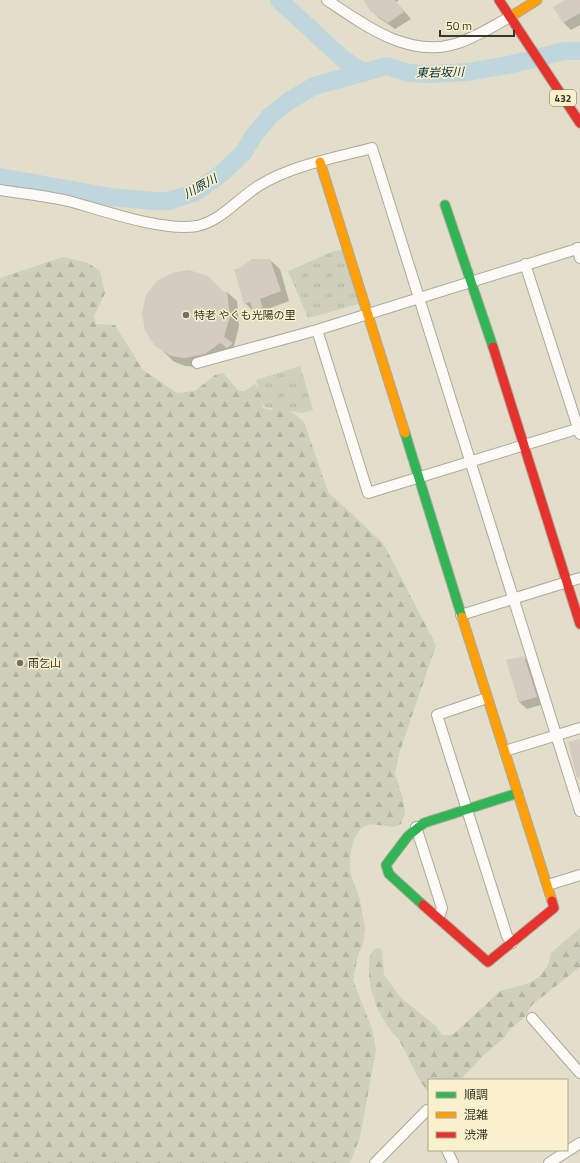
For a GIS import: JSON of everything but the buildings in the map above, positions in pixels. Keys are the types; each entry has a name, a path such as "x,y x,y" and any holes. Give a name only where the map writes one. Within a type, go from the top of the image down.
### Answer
{"main road":[{"name":"432","path":"499,0 580,124"},
{"path":"510,17 537,0"},
{"path":"320,162 487,698 505,752 548,885 554,908 488,962 389,874 386,864 416,827 467,808 518,793"},
{"path":"445,205 472,281 580,624"}],"street":[{"path":"327,0 381,35 397,41 419,46 455,44 510,17"},
{"path":"0,190 70,202 140,220 189,227 201,224 219,216 259,185 284,173 372,148 580,811"},
{"path":"197,363 317,330 419,299 525,264 579,251"},
{"path":"317,330 368,493 523,445 579,430 525,264"},
{"path":"461,615 580,578"},
{"path":"487,698 437,714 507,936 512,943"},
{"path":"505,752 580,728"},
{"path":"416,827 442,908 439,917"},
{"path":"548,885 580,875"},
{"path":"532,1018 580,1073"},
{"path":"375,1163 428,1111"},
{"path":"549,1163 580,1144"},
{"path":"447,1151 453,1163"}],"green space":[{"path":"344,250 359,304 308,318 288,271 334,251"},
{"path":"63,257 88,263 100,271 105,293 94,316 96,324 115,325 143,370 177,393 195,391 215,375 223,373 239,391 245,391 254,384 261,389 263,408 271,410 280,406 295,414 304,422 328,492 383,543 436,645 399,754 395,774 403,799 405,814 401,824 393,827 370,824 360,829 353,842 350,857 350,872 360,900 365,928 363,944 358,955 353,980 372,1029 376,1050 360,1137 350,1163 0,1163 0,278"},
{"path":"300,366 313,410 302,413 264,407 256,380"},
{"path":"580,928 580,967 532,1005 524,1018 510,1029 504,1038 483,1056 461,1079 428,1079 428,1092 416,1074 399,1040 391,1031 378,1009 372,993 369,977 369,959 372,952 378,948 382,950 384,975 401,998 435,1025 442,1035 451,1035 456,1032 500,991 529,983 539,977 548,965 551,953"}],"water":[{"path":"580,44 580,55 558,57 551,47"}],"waterway":[{"name":"東岩坂川","path":"279,0 343,59 364,73"},
{"name":"川原川","path":"0,177 111,197 169,201 196,192 221,174 243,153 255,134 270,116 289,101 314,86 387,66 408,73 430,74 468,72 513,64 564,51 580,51"}],"traffic: fast":[{"path":"445,205 493,347"},
{"path":"405,433 462,617"},
{"path":"423,905 389,874 386,865 408,836 424,823 518,793"}],"traffic: slow":[{"path":"510,17 537,0"},
{"path":"320,162 405,433"},
{"path":"462,617 552,901"}],"traffic: jam":[{"path":"499,0 580,123"},
{"path":"493,347 580,624"},
{"path":"423,905 488,962 554,908 552,901"}],"place":[{"name":"特老 やくも光陽の里","path":"186,315"},
{"name":"雨乞山","path":"20,663"}]}
